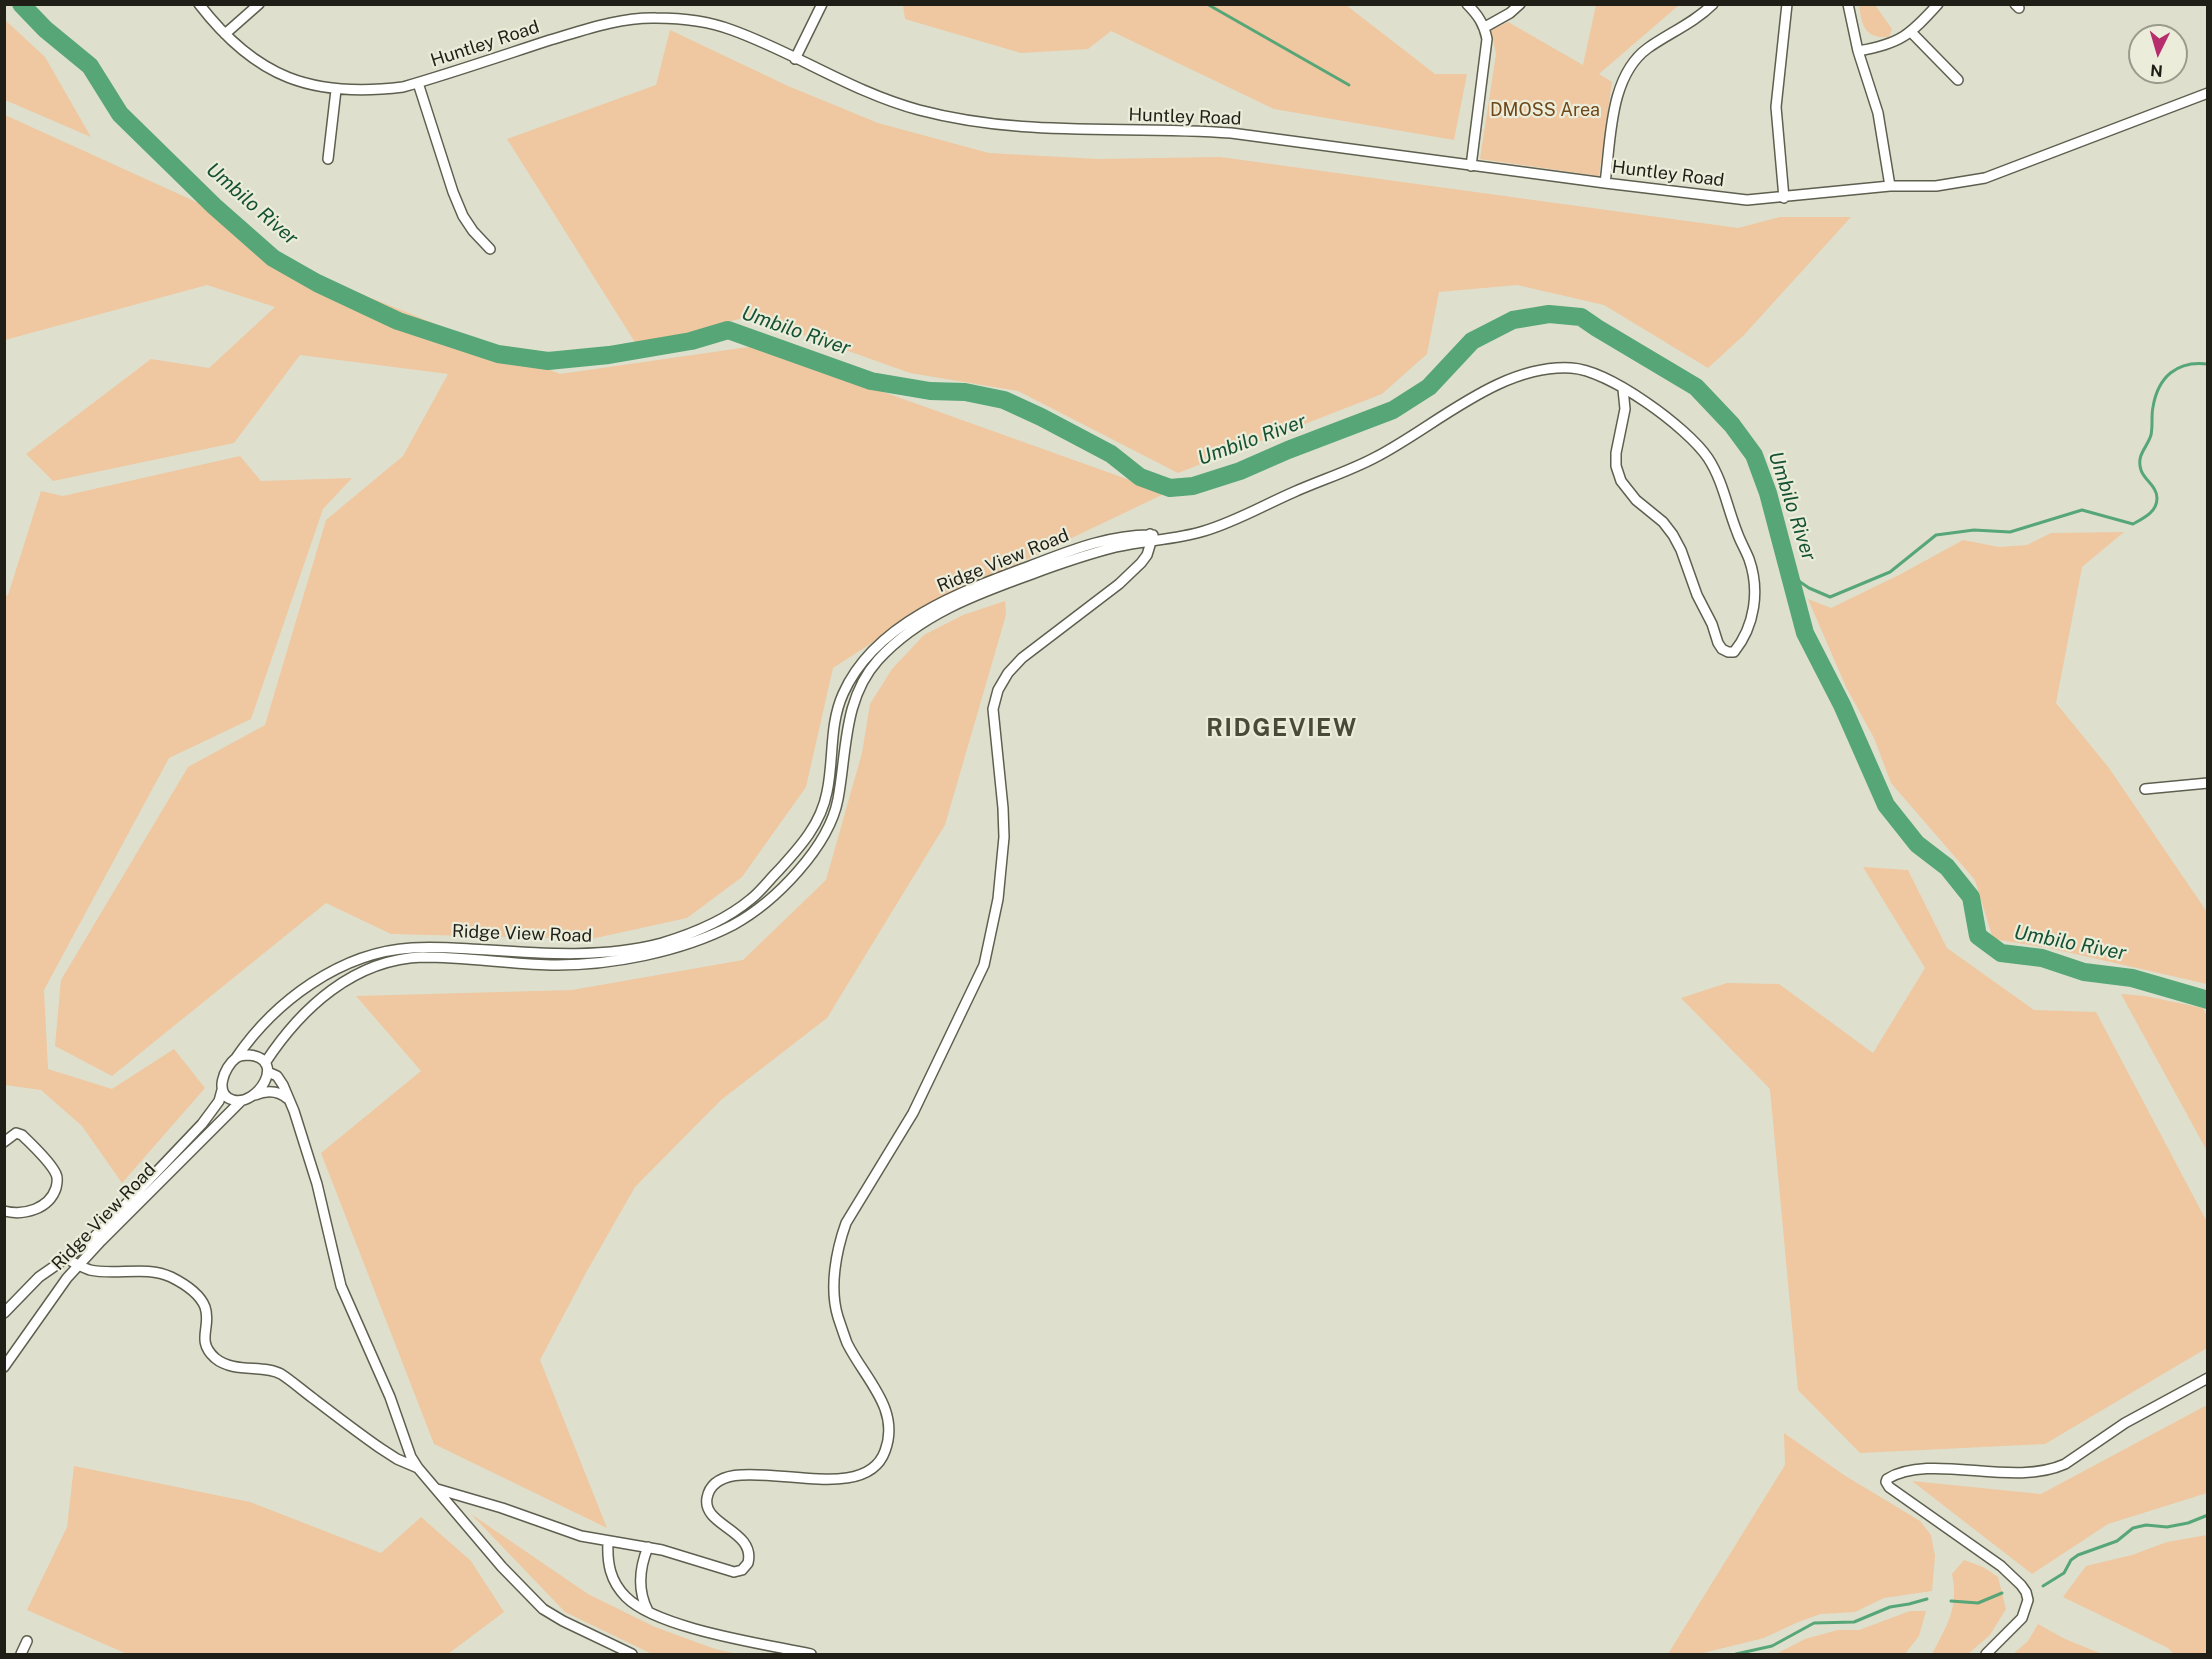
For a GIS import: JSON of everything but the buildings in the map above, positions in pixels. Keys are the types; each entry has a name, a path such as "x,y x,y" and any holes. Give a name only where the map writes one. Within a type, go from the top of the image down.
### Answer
{"street":[{"name":"Huntley Road","path":"199,4 225,34 246,53 282,75 310,85 336,90 372,91 403,87 617,21 654,18 696,21 730,29 892,102 962,120 1019,128 1079,131 1190,130 1230,133 1747,200 1890,186 1936,186 1985,178 2208,93"},
{"path":"225,34 259,4"},
{"path":"795,59 822,4"},
{"path":"1467,4 1485,27 1486,51 1471,166"},
{"path":"1485,27 1510,13 1520,4"},
{"path":"1605,183 1616,103 1625,74 1640,54 1698,17 1713,4"},
{"path":"1784,198 1776,107 1787,4"},
{"path":"1848,4 1858,51 1878,113 1890,186"},
{"path":"1858,51 1889,45 1911,32 1938,4"},
{"path":"1911,32 1958,80"},
{"path":"418,83 453,192 468,223 490,249"},
{"path":"328,159 336,90"},
{"name":"Ridge View Road","path":"4,1367 67,1278 241,1101 251,1097 265,1082 267,1068 278,1044 303,1016 325,995 360,972 386,963 424,957 551,965 599,964 663,950 695,940 730,926 755,911 776,893 803,864 831,823 837,804 853,703 858,689 881,657 913,629 938,613 970,598 1064,563 1120,546 1150,538 1183,536 1213,528 1374,458 1483,392 1516,376 1554,368 1573,368 1595,372 1641,399 1684,433 1706,456 1720,479 1754,578 1754,598 1749,628 1734,651 1728,652 1722,649 1718,643 1673,535 1663,522 1636,500 1621,481 1616,466 1616,453 1625,409 1623,389"},
{"name":"Ridge View Road","path":"4,1313 39,1277 88,1243 107,1224 202,1124 219,1101 225,1074 257,1030 295,996 326,975 374,954 411,948 569,954 623,950 663,942 715,922 751,899 814,828 828,792 833,737 842,697 857,668 888,637 933,608 988,581 1089,544 1135,535 1150,538"},
{"path":"437,1490 502,1508 581,1536 648,1547 734,1572 742,1570 748,1563 749,1557 743,1541 711,1514 707,1507 710,1491 718,1482 747,1474 826,1479 855,1478 877,1466 885,1451 889,1431 884,1405 848,1343 837,1315 836,1263 846,1223 913,1113 984,965 998,899 1004,837 1003,808 994,735 995,700 1008,673 1022,658 1126,577 1147,555 1150,538"},
{"path":"2145,789 2208,783"},
{"path":"492,951 492,961"},
{"path":"236,1058 255,1055 280,1080 317,1184 341,1286 377,1367 411,1457 418,1468 510,1575 543,1609 632,1654"},
{"path":"222,1090 228,1098 241,1101"},
{"path":"251,1097 271,1091 282,1093 288,1099"},
{"path":"4,1142 16,1133 22,1135 55,1172 57,1181 50,1199 36,1209 16,1213 4,1211"},
{"path":"66,1258 79,1266 98,1271 155,1272 170,1276 186,1286 204,1306 206,1321 204,1340 206,1348 216,1359 242,1368 278,1373 380,1448 397,1459 418,1468"},
{"path":"1986,1654 2022,1618 2028,1600 2026,1592 2001,1566 1889,1487 1887,1479 1912,1470 1928,1469 2023,1473 2054,1469 2134,1418 2208,1378"},
{"path":"608,1542 608,1561 612,1576 628,1599 648,1611 729,1638 811,1654"},
{"path":"648,1547 640,1574 643,1601 648,1611"},
{"path":"21,1654 27,1641"}],"green space":[{"path":"903,5 1346,5 1435,74 1467,74 1454,140 1274,109 1111,31 1088,49 1021,53 905,19"},
{"name":"DMOSS Area","path":"1596,5 1679,5 1599,74 1612,82 1599,176 1480,159 1496,54 1491,30 1508,22 1583,65"},
{"path":"1859,5 1875,5 1892,29 1889,37 1874,36 1869,33 1861,19"},
{"path":"4,19 45,57 91,137 5,100"},
{"path":"670,30 788,86 878,123 989,153 1098,159 1220,157 1738,228 1780,217 1851,217 1744,335 1708,368 1604,305 1517,285 1439,292 1427,354 1382,394 1178,473 1018,391 910,373 750,316 638,347 507,139 656,85"},
{"path":"5,115 214,210 294,267 560,374 755,346 1166,493 929,606 833,668 806,787 742,877 687,918 591,939 391,934 326,903 112,1076 55,1046 61,980 188,767 265,725 326,520 403,456 448,374 300,355 234,443 53,481 26,454 151,359 209,368 275,307 207,285 5,340"},
{"path":"240,456 261,481 352,478 323,509 251,719 169,758 44,990 48,1069 112,1089 174,1049 205,1088 122,1183 82,1126 41,1090 5,1085 5,596 8,595 41,491 63,496"},
{"path":"2124,532 2082,567 2056,703 2109,768 2207,912 2207,984 2049,948 1993,939 1975,880 1891,783 1874,738 1846,687 1808,599 1831,608 1901,574 1963,540 1999,547 2027,545 2051,533"},
{"path":"1005,601 1006,615 945,825 827,1018 721,1100 635,1187 540,1360 607,1528 434,1444 321,1153 421,1071 356,996 572,990 743,960 826,880 862,753 870,704 892,669 924,635 963,615"},
{"path":"1863,867 1908,870 1947,948 2034,1010 2096,1012 2207,1222 2207,1348 2045,1444 1860,1453 1798,1390 1770,1089 1681,998 1727,983 1779,984 1873,1053 1925,968"},
{"path":"2121,994 2145,996 2203,1008 2207,1016 2207,1151"},
{"path":"2207,1405 2207,1493 2108,1524 2032,1574 1912,1481 2041,1494"},
{"path":"1784,1433 1844,1475 1920,1521 1931,1535 1935,1556 1932,1591 1884,1598 1855,1612 1821,1614 1764,1638 1699,1654 1668,1654 1785,1465"},
{"path":"74,1466 250,1502 381,1553 421,1517 471,1561 504,1612 448,1654 127,1654 27,1610 67,1527"},
{"path":"471,1514 588,1594 655,1627 715,1649 738,1654 652,1654 565,1612"},
{"path":"2207,1535 2207,1654 2174,1654 2168,1648 2063,1597 2086,1566 2132,1555 2167,1542"},
{"path":"1964,1560 1983,1567 1998,1577 2006,1609 1990,1635 1968,1654 1932,1654 1947,1625 1953,1607 1952,1574"},
{"path":"1910,1611 1926,1611 1919,1636 1905,1654 1776,1654 1805,1639 1838,1630 1859,1630"},
{"path":"2038,1624 2065,1639 2102,1654 2013,1654 2028,1641"}],"waterway":[{"name":"Umbilo River","path":"21,4 45,29 90,66 120,114 214,206 273,258 317,283 398,321 498,354 548,361 609,355 691,341 728,330 871,381 930,391 965,392 1004,400 1111,454 1140,477 1170,488 1193,486 1240,471 1393,410 1429,387 1472,341 1513,320 1549,314 1581,317 1696,387 1732,425 1754,455 1768,493 1805,633 1842,705 1886,805 1917,844 1947,867 1971,897 1978,936 2001,953 2042,958 2084,972 2132,978 2208,1000"},
{"path":"1207,4 1349,85"},
{"path":"1790,575 1809,588 1830,597 1890,572 1936,535 1974,530 2010,532 2082,510 2133,524 2149,514 2155,507 2157,498 2153,487 2143,474 2140,460 2151,435 2153,407 2159,387 2164,379 2178,368 2197,363 2208,364"},
{"path":"2043,1586 2064,1573 2071,1560 2078,1555 2117,1541 2133,1528 2146,1525 2167,1527 2188,1523 2208,1515"},
{"path":"1951,1601 1978,1603 2002,1593"},
{"path":"1736,1654 1772,1646 1814,1623 1854,1622 1890,1607 1927,1599"}],"district":[{"name":"RIDGEVIEW","path":"1282,729"}]}
